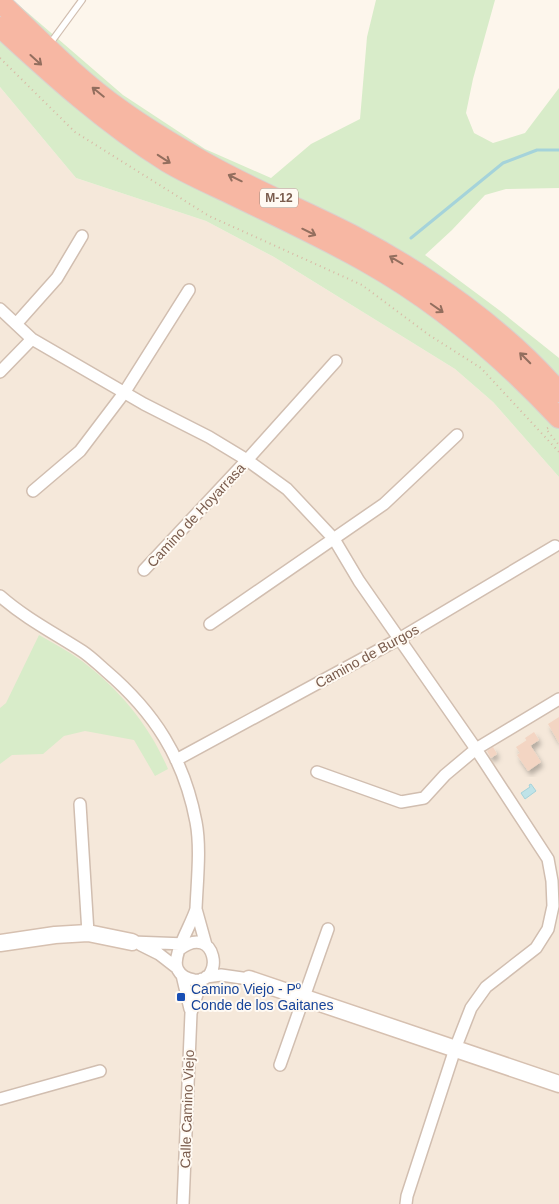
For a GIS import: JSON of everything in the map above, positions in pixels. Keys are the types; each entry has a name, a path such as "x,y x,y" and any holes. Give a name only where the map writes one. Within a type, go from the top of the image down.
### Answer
{"highway":[{"name":"M-12","path":"0,2 80,76 120,109 205,163 357,237 430,281 472,312 516,349 559,392"},
{"name":"M-12","path":"0,27 104,119 168,162 367,262 410,288 476,337 529,386 559,418"}],"street":[{"path":"16,324 56,278 82,236"},
{"path":"33,491 80,451 124,393 189,290"},
{"name":"Camino de Hoyarrasa","path":"0,309 32,340 124,393 209,437 248,460 287,489 334,540 359,581 553,858 553,906 548,929 536,948 486,987 471,1008 455,1049 406,1204"},
{"path":"0,372 32,340"},
{"name":"Camino de Hoyarrasa","path":"144,570 248,460 336,361"},
{"path":"210,624 384,504 457,435"},
{"name":"Camino de Burgos","path":"176,760 399,639 554,546"},
{"path":"0,596 50,633 84,652 124,687 150,715 166,739 192,804 196,824 196,909 183,946 176,957 180,971"},
{"path":"317,772 401,802 424,798 444,775 476,749 559,699"},
{"path":"80,804 88,933"},
{"path":"196,909 206,945 214,960 213,968 204,978"},
{"path":"280,1065 328,930"},
{"path":"0,943 56,935 88,933 132,942 183,946 194,942 206,945"},
{"path":"132,942 159,954 193,980 221,975 248,979"},
{"path":"214,960 248,979 559,1084"},
{"name":"Calle Camino Viejo","path":"180,971 191,1013 183,1204"},
{"name":"Calle Camino Viejo","path":"191,1013 204,978"},
{"path":"0,1099 100,1071"}],"lane":[{"path":"48,47 82,0"}],"path":[{"path":"0,58 75,132 209,216 362,286 429,335 481,368 559,452"}],"shaded area":[{"path":"0,87 76,178 206,221 274,257 455,369 493,402 559,477 559,1204 0,1204"}],"green space":[{"path":"0,0 13,0 123,95 205,149 271,178 311,144 360,119 367,37 376,0 495,0 473,79 466,113 474,133 493,143 525,133 559,88 559,188 506,189 485,195 425,255 559,358 559,477 493,402 455,369 274,257 206,221 76,178 0,87"},
{"path":"39,635 82,661 121,696 143,723 168,769 155,776 134,740 85,731 64,736 43,754 12,755 0,764 0,708 6,703"}],"water":[{"path":"531,784 536,791 525,799 521,793 530,787 529,785"}],"building":[{"path":"559,717 559,743 548,724"},
{"path":"534,732 539,740 530,746 525,738"},
{"path":"527,740 541,762 528,771 517,755 520,753 516,747"},
{"path":"493,747 497,754 491,758 487,751"}],"waterway":[{"path":"411,238 503,163 537,150 559,150"}],"place":[{"name":"Camino Viejo - Pº Conde de los Gaitanes","path":"181,997"}]}
